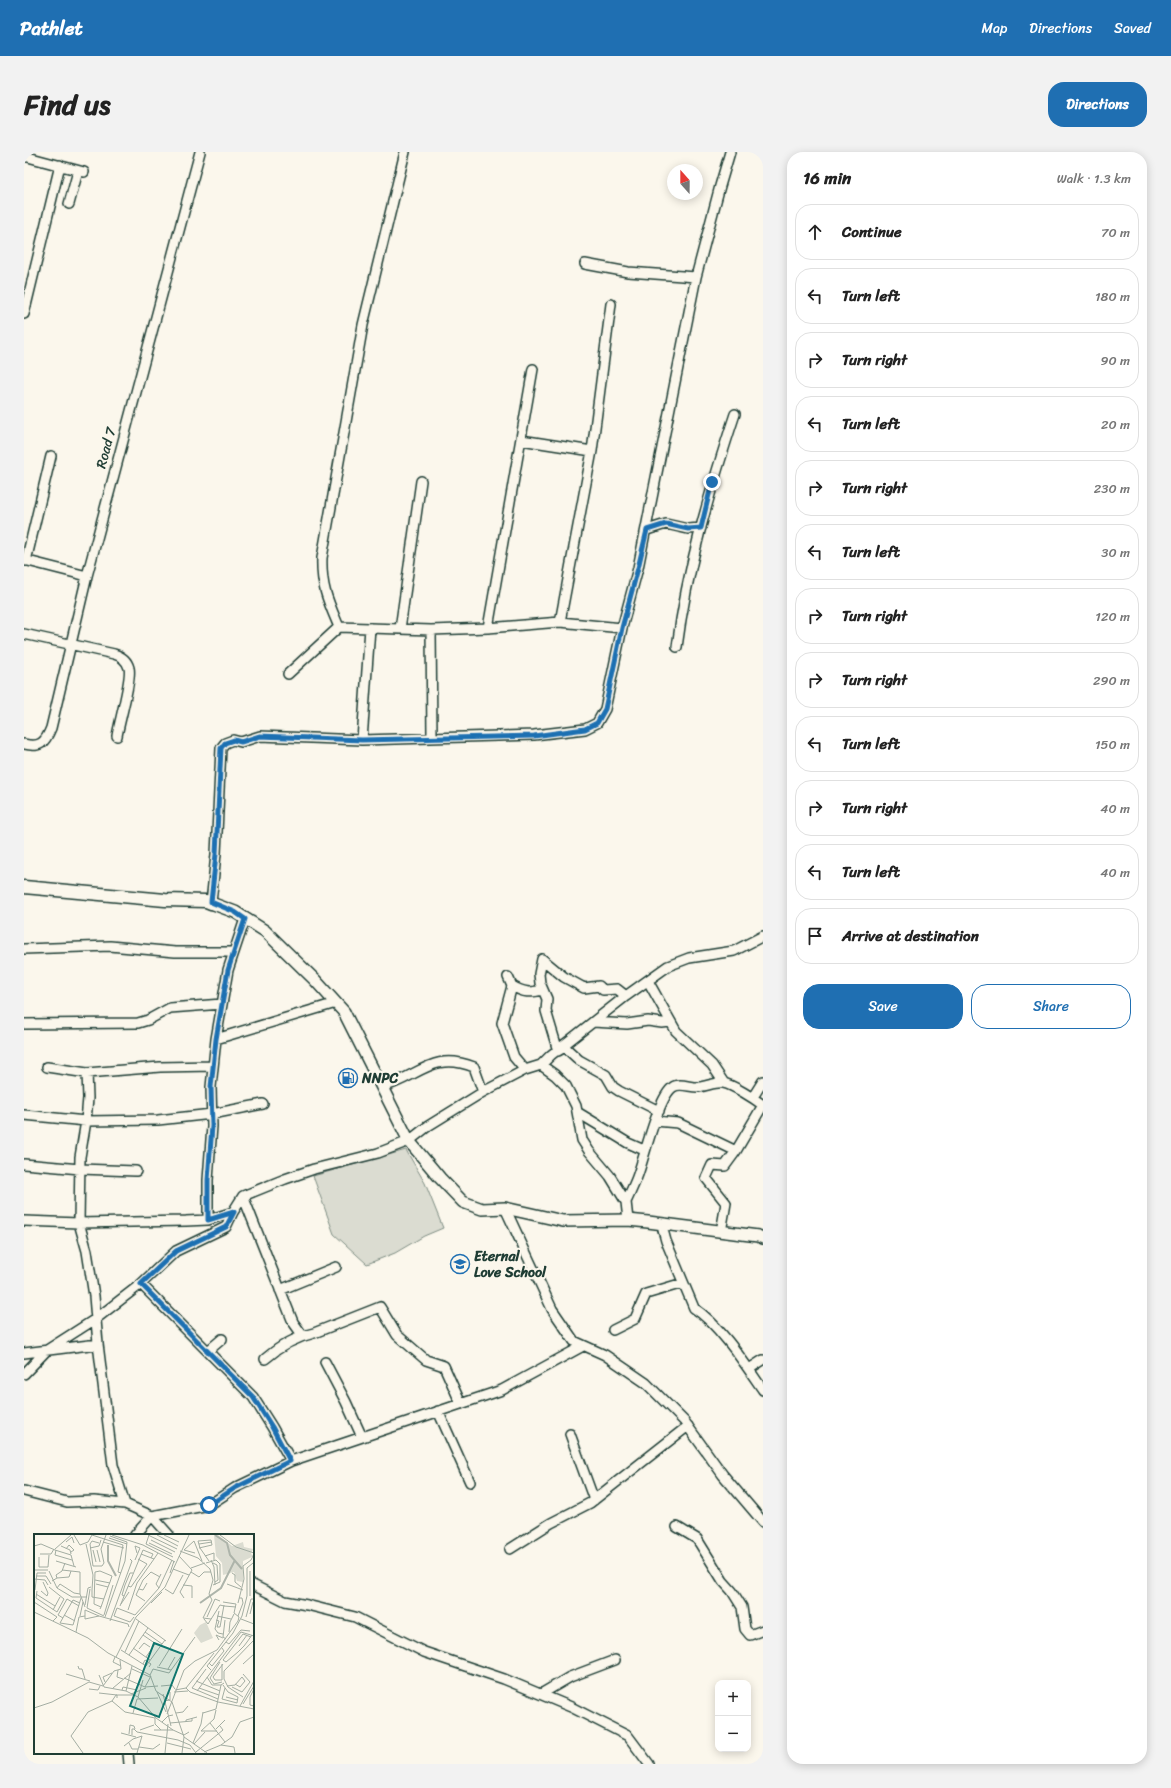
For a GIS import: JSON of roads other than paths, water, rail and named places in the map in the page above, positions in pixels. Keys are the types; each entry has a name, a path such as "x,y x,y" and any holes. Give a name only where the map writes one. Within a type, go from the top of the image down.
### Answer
{"main road":[{"path":"24,887 165,900 211,902"}],"street":[{"name":"Road 7","path":"24,744 35,746 44,742 48,736 87,576 200,152"},
{"path":"339,627 324,592 322,558 363,325 405,152"},
{"path":"730,152 696,278 647,530 622,628 605,709 597,723 585,729 534,736 432,737 362,740 260,736 241,742 234,740 225,743 221,748 216,854 211,902 235,912 264,931 315,980 344,1012 395,1116 409,1141 440,1178 463,1202 482,1209 505,1208 563,1221 628,1220 758,1236 763,1238"},
{"path":"24,156 81,171 69,204"},
{"path":"24,314 60,165"},
{"path":"585,264 628,272 696,278"},
{"path":"560,622 592,451 611,304"},
{"path":"488,628 533,369"},
{"path":"677,647 681,609 712,482 735,414"},
{"path":"521,440 592,451"},
{"path":"50,456 25,560 87,576"},
{"path":"400,629 421,481"},
{"path":"647,530 666,524 688,529 701,528"},
{"path":"288,674 339,627 430,630 488,628 560,622 622,628"},
{"path":"362,740 370,628"},
{"path":"430,630 432,737"},
{"path":"24,634 114,654 125,660 130,669 129,679 116,736"},
{"path":"208,1220 212,1114 211,1087 216,1039 228,970 245,919"},
{"path":"24,1374 47,1350 97,1318 141,1284 176,1251 226,1227 242,1196 314,1169 378,1153 409,1141 428,1126 483,1092 525,1070 541,1065 626,996 668,966 689,958 734,952 763,936"},
{"path":"24,949 110,946 175,952 234,952"},
{"path":"555,1075 554,1053 546,1011 547,999 539,974 542,959 564,977 584,988 599,986 603,990 618,989 626,996"},
{"path":"508,977 512,986 522,992 529,993 543,990"},
{"path":"648,981 676,1031 712,1065 724,1083 753,1097 763,1105 736,1151 725,1166 712,1165 706,1178 726,1203 725,1217 721,1232"},
{"path":"512,986 502,1023 514,1057 525,1070"},
{"path":"216,1039 336,1003"},
{"path":"24,1024 138,1023 148,1020 170,1008 222,1004"},
{"path":"593,1022 627,1024 648,1021 670,1022"},
{"path":"554,1053 563,1048 567,1049 579,1060 606,1075 613,1087 659,1111"},
{"path":"382,1087 397,1084 427,1066 439,1063 460,1062 474,1067 483,1092"},
{"path":"541,1065 555,1075 566,1086 576,1106 582,1140 589,1151 610,1176 626,1202 628,1220"},
{"path":"47,1067 87,1073 160,1067 213,1066"},
{"path":"87,1073 88,1098 80,1157 79,1223 87,1251 97,1318 98,1344 113,1465 125,1504"},
{"path":"753,1097 763,1081"},
{"path":"626,1202 637,1176 644,1150 655,1121 667,1092 672,1084 698,1087 724,1083"},
{"path":"24,1115 86,1121 158,1120 212,1114 263,1104"},
{"path":"577,1112 628,1143 644,1150"},
{"path":"655,1121 678,1123 736,1151"},
{"path":"24,1164 80,1169 136,1171"},
{"path":"242,1196 293,1322 303,1336"},
{"path":"505,1208 552,1309 574,1342 606,1355 646,1383 688,1426 723,1475 763,1522"},
{"path":"24,1221 79,1223 208,1220 234,1212"},
{"path":"664,1224 666,1240 694,1308 702,1314 748,1369 763,1390"},
{"path":"280,1290 336,1268"},
{"path":"613,1330 635,1320 639,1314 646,1294 683,1283"},
{"path":"141,1284 253,1397 272,1427 290,1461"},
{"path":"265,1359 274,1351 303,1336 314,1334 380,1308 397,1335 426,1360 444,1366 461,1404"},
{"path":"208,1351 222,1339"},
{"path":"24,1353 98,1344"},
{"path":"136,1534 152,1516 209,1505 235,1488 290,1461 502,1390 584,1346"},
{"path":"748,1369 763,1360"},
{"path":"325,1362 362,1437"},
{"path":"438,1411 470,1482"},
{"path":"510,1549 551,1523 594,1500 688,1426"},
{"path":"570,1434 594,1500"},
{"path":"24,1492 67,1502 94,1501 125,1504 152,1516 168,1534"},
{"path":"677,1528 697,1539 723,1581 732,1591 742,1607 745,1629 750,1636 763,1630"},
{"path":"254,1586 285,1601 355,1617 424,1652 504,1679 571,1707 628,1736 650,1764"},
{"path":"540,1694 570,1677 615,1660"},
{"path":"128,1754 129,1764"}],"place":[{"name":"NNPC","path":"348,1078"},
{"name":"Eternal Love School","path":"460,1264"}]}
